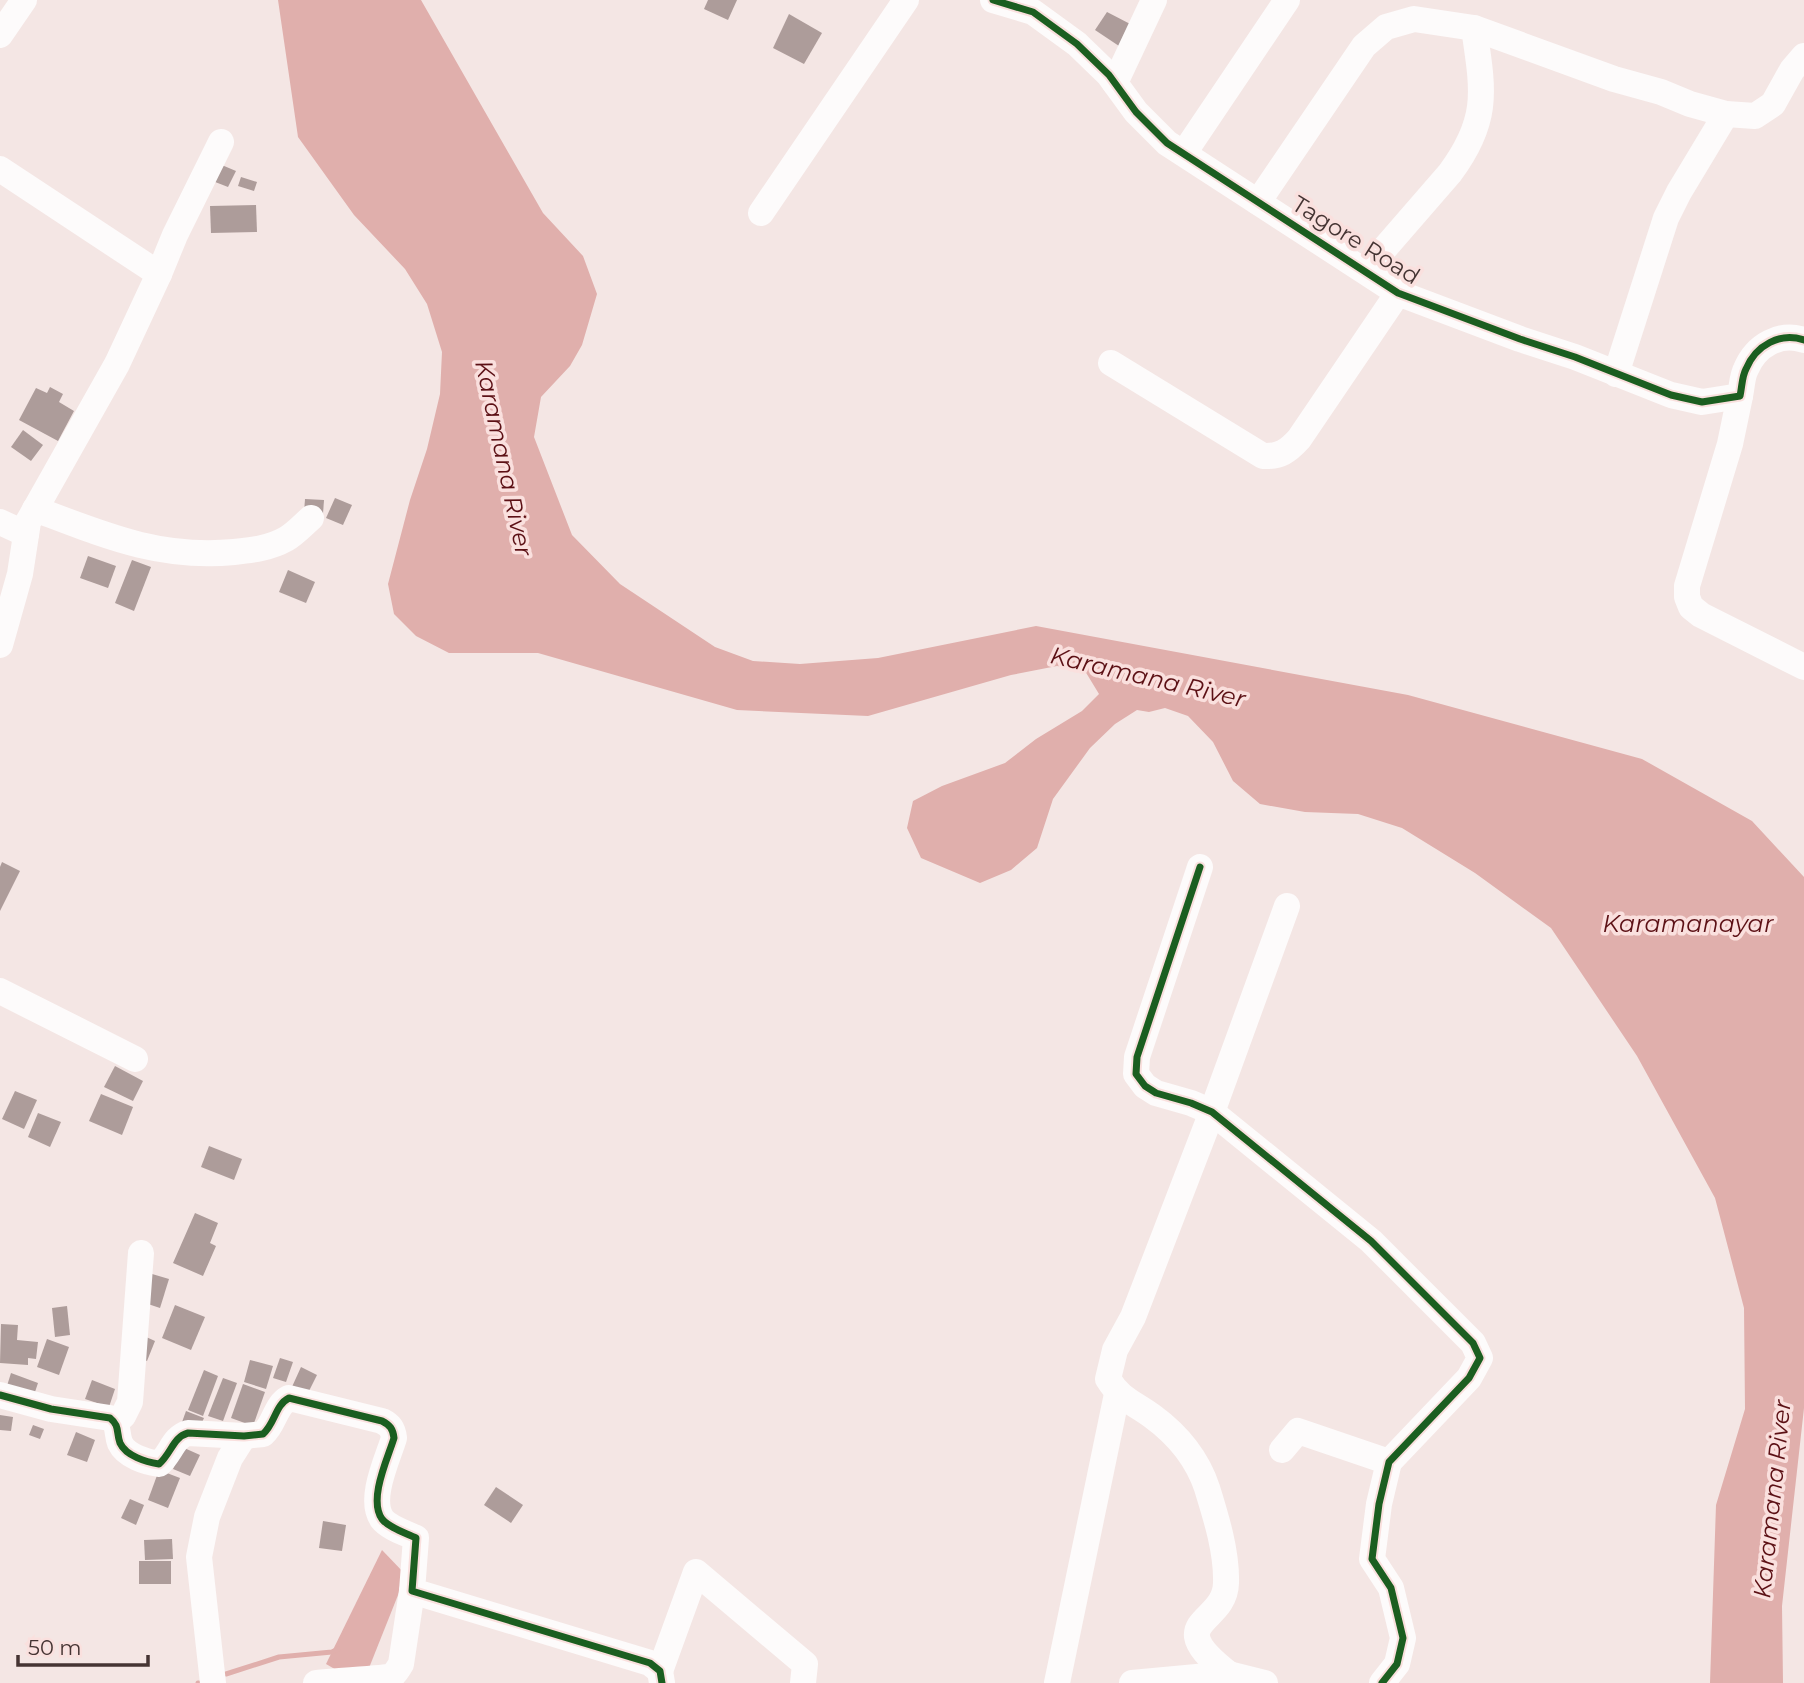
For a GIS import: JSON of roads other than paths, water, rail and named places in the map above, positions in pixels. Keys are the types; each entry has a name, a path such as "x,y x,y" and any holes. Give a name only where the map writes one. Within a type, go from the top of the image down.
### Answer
{"street":[{"path":"0,35 24,0"},
{"path":"761,213 906,0"},
{"name":"Tagore Road","path":"993,0 1036,6 1115,83 1136,112 1167,143 1398,293 1671,396 1702,402 1740,396"},
{"path":"1115,83 1154,0"},
{"path":"1184,153 1287,0"},
{"path":"1258,202 1364,46 1386,27 1414,19 1474,28 1614,79 1726,114 1755,116 1773,104 1804,56"},
{"path":"1365,271 1450,173 1474,133 1482,87 1474,28"},
{"path":"1616,374 1666,218 1678,192 1726,114"},
{"path":"0,646 4,615 20,574 31,521 117,364 175,235 221,142"},
{"path":"0,169 159,274"},
{"path":"1111,363 1263,456 1277,457 1288,451 1299,439 1398,293"},
{"path":"1804,340 1790,335 1763,345 1746,369 1730,444 1690,572 1687,597 1691,607 1701,615 1804,667"},
{"path":"0,522 31,521 171,552 207,554 264,548 288,538 311,518"},
{"path":"1200,867 1137,1057 1136,1074 1145,1086 1156,1093 1212,1112 1371,1241 1473,1343 1480,1358 1469,1378 1389,1462 1379,1504 1372,1559 1391,1588 1403,1638 1397,1664 1382,1683"},
{"path":"1229,1674 1208,1657 1198,1638 1198,1627 1223,1597 1226,1583 1220,1533 1207,1488 1193,1455 1174,1433 1117,1394 1108,1379 1115,1350 1133,1317 1287,906"},
{"path":"0,991 135,1059"},
{"path":"116,1422 123,1416 130,1402 141,1252"},
{"path":"1057,1683 1117,1394"},
{"path":"0,1396 51,1409 102,1416 116,1422 120,1443 125,1451 159,1464 167,1458 181,1435 262,1434 268,1430 280,1405 289,1398 389,1424 394,1438 377,1492 379,1509 383,1519 416,1538 412,1591 401,1664 394,1674 381,1678 316,1683"},
{"path":"1282,1450 1298,1431 1389,1462"},
{"path":"213,1683 199,1557 207,1517 230,1458 244,1436"},
{"path":"661,1677 696,1572 805,1664 803,1683"},
{"path":"412,1591 650,1663 661,1677"},
{"path":"1132,1683 1229,1674 1265,1683"}],"water":[{"name":"Karamanayar","path":"278,0 421,0 543,213 583,256 597,294 582,345 570,366 541,397 534,437 572,535 620,584 715,647 753,661 800,664 878,658 1036,626 1408,695 1642,759 1752,821 1804,877 1804,1408 1782,1606 1783,1683 1710,1683 1716,1505 1745,1409 1744,1308 1715,1198 1637,1056 1551,928 1475,873 1402,828 1358,814 1305,812 1260,804 1233,781 1213,742 1188,716 1165,708 1149,712 1137,710 1115,724 1090,748 1053,799 1037,848 1011,870 980,883 921,858 907,828 913,801 942,786 1005,763 1036,739 1082,711 1099,694 1085,671 1057,666 1011,675 868,716 737,710 538,653 449,653 416,636 394,614 388,584 440,394 442,352 427,304 405,269 354,215 298,137"},
{"path":"382,1550 406,1575 363,1683 359,1683 326,1664"}],"waterway":[{"path":"226,1674 279,1657 332,1652 338,1649"}],"water label":[{"name":"Karamana River","path":"504,458"},
{"name":"Karamana River","path":"1148,677"},
{"name":"Karamana River","path":"1772,1499"}]}
